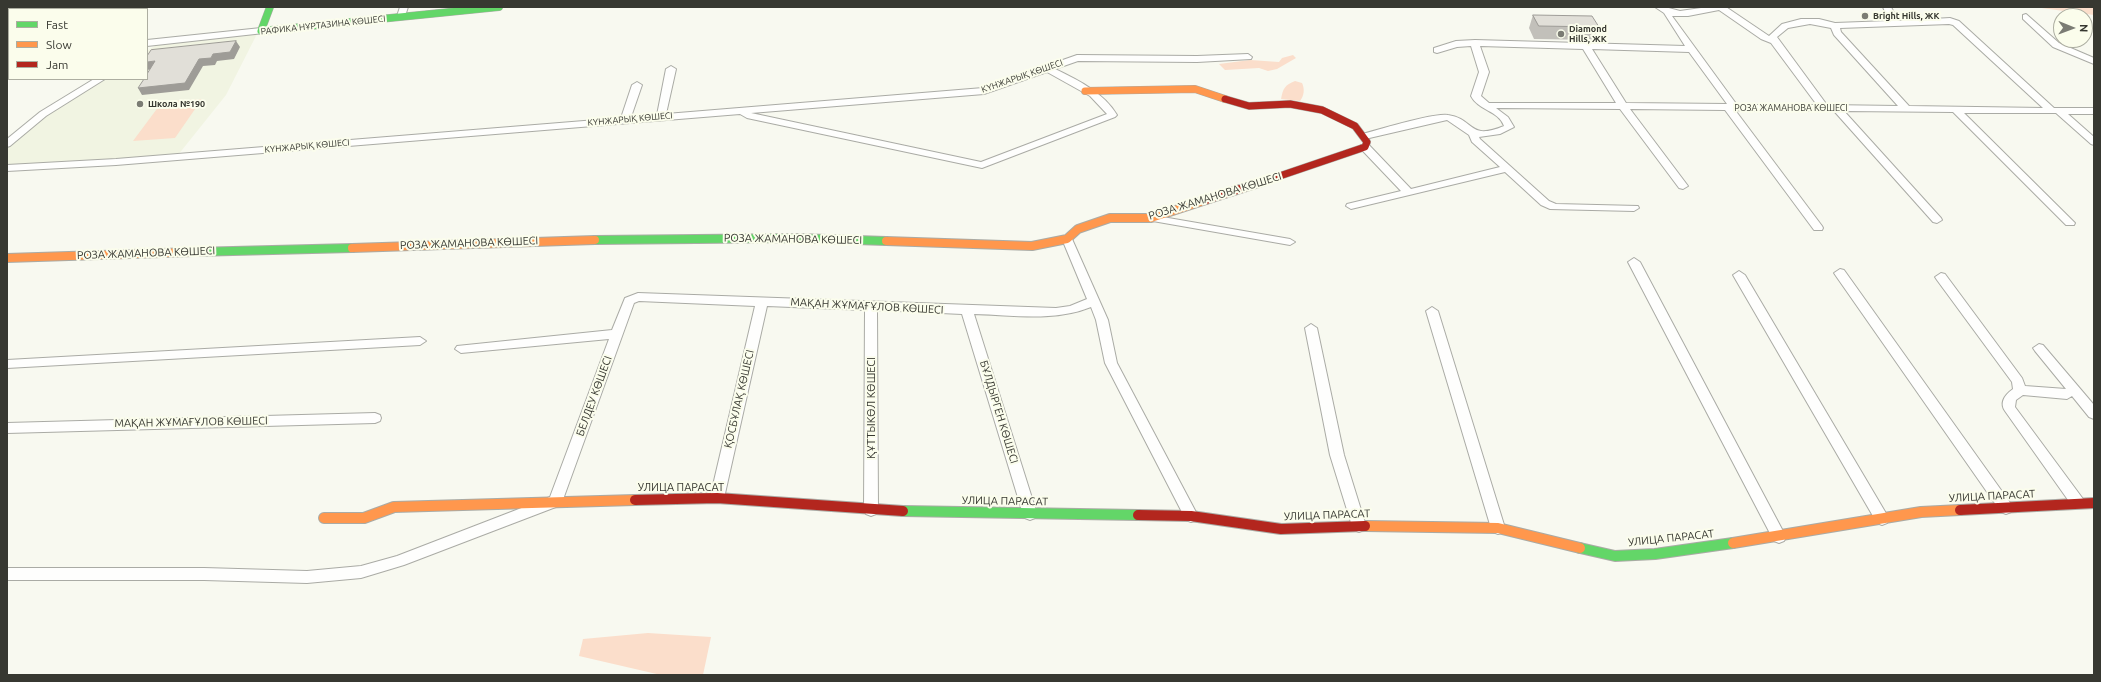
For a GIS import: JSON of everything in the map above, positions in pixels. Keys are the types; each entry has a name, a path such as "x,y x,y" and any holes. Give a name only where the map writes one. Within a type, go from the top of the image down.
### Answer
{"street":[{"path":"261,31 270,7"},
{"path":"401,16 404,7"},
{"name":"РАФИКА НҰРТАЗИНА КӨШЕСІ","path":"148,43 499,7"},
{"path":"1659,7 1668,13 1683,14 1720,7 1764,37 1774,40 1824,108"},
{"path":"1887,7 1894,22"},
{"path":"1668,13 1668,16 1731,107 1818,228"},
{"path":"2026,17 2056,45 2094,61"},
{"path":"1774,40 1773,37 1778,29 1790,23 1818,22 1835,26 1943,20 1956,23 2056,111 2094,142"},
{"path":"1835,26 1837,33 1906,109"},
{"path":"148,49 158,42"},
{"path":"1437,50 1456,44 1475,43 1692,49"},
{"path":"1365,136 1443,117 1452,117 1474,134 1492,133 1510,128 1509,123 1504,118 1478,100 1476,96 1484,72 1475,43"},
{"path":"1586,46 1622,105 1683,186"},
{"name":"КҮНЖАРЫҚ КӨШЕСІ","path":"7,168 124,161 984,91 1078,58 1197,59 1248,57"},
{"path":"742,110 747,114 792,126 982,165 1112,115 1110,108 1086,90 1046,68"},
{"path":"661,117 671,69"},
{"path":"7,144 43,114 98,80"},
{"path":"625,120 637,85"},
{"path":"1086,90 1196,89 1249,106 1291,104 1314,108 1354,124 1365,136 1367,142 1365,147 1408,192"},
{"name":"РОЗА ЖАМАНОВА КӨШЕСІ","path":"1488,107 1494,105 1622,105 2094,111"},
{"path":"1836,108 1936,220"},
{"path":"1956,110 2070,223"},
{"path":"7,134 20,133"},
{"path":"1474,134 1475,140 1545,203 1554,207 1634,208"},
{"name":"РОЗА ЖАМАНОВА КӨШЕСІ","path":"7,258 625,239 797,238 1032,246 1067,239 1078,229 1110,218 1151,218 1365,147"},
{"path":"1351,206 1506,169"},
{"path":"1151,218 1290,242"},
{"path":"1067,239 1102,320 1111,363 1192,516"},
{"path":"1634,262 1779,537"},
{"path":"1840,273 2006,508"},
{"path":"1739,275 1882,519"},
{"path":"1941,277 2018,381 2020,390"},
{"name":"МАҚАН ЖҰМАҒҰЛОВ КӨШЕСІ","path":"638,297 1056,312 1072,310 1094,301"},
{"name":"БЕЛДЕУ КӨШЕСІ","path":"556,501 629,302 638,297"},
{"name":"ҚОСБҰЛАҚ КӨШЕСІ","path":"717,498 762,301"},
{"name":"ҚҰТТЫКӨЛ КӨШЕСІ","path":"871,306 872,510"},
{"name":"БҰЛДЫРГЕН КӨШЕСІ","path":"967,310 1030,514"},
{"path":"1432,311 1475,448 1498,528"},
{"path":"1310,328 1337,456 1359,526"},
{"path":"462,349 617,334"},
{"path":"7,364 420,341"},
{"path":"2039,348 2094,414"},
{"path":"2067,394 2020,390 2010,398 2009,408 2078,503"},
{"name":"МАҚАН ЖҰМАҒҰЛОВ КӨШЕСІ","path":"7,428 375,418"},
{"name":"УЛИЦА ПАРАСАТ","path":"324,518 364,518 394,507 556,501 717,498 872,510 1192,516 1281,529 1359,526 1498,528 1615,556 1655,554 1779,537 1920,512 2094,503"},
{"path":"7,574 204,574 265,577 308,577 361,572 399,561 556,501"}],"shaded area":[{"path":"2034,7 2094,7 2094,15 2093,8 2053,8 2053,10"},
{"name":"Школа №190","path":"257,34 226,95 178,155 7,166 7,147 47,113 100,80 148,80 148,50 159,43"},
{"path":"1293,55 1296,58 1277,69 1268,71 1259,68 1225,70 1219,64 1250,60 1279,62 1282,58"},
{"path":"1295,81 1302,83 1304,88 1300,101 1281,99 1285,87"},
{"path":"202,99 175,138 133,141 162,102"},
{"path":"648,633 711,637 703,675 661,675 579,656 583,639"}],"building":[{"path":"1533,15 1592,16 1599,27 1539,26"},
{"path":"236,41 230,52 213,54 211,58 199,59 185,83 138,88 143,80 148,80 148,72 155,61 148,62 148,54 151,50"}],"traffic: fast":[{"path":"270,7 261,31 499,7"},
{"path":"595,240 797,238 886,241"},
{"path":"193,252 352,248"},
{"path":"903,511 1138,515"},
{"path":"1580,548 1615,556 1655,554 1733,543"}],"traffic: slow":[{"path":"1085,91 1195,89 1225,99"},
{"path":"886,241 1032,246 1067,239 1078,229 1110,218 1151,218 1206,200"},
{"path":"352,248 595,240"},
{"path":"7,258 193,252"},
{"path":"324,518 364,518 394,507 635,500"},
{"path":"1733,543 1921,512 1960,510"},
{"path":"1365,526 1498,528 1580,548"}],"traffic: jam":[{"path":"1206,200 1344,155 1365,147 1367,142 1355,126 1334,114 1322,110 1290,104 1259,107 1249,106 1225,99"},
{"path":"635,500 717,498 903,511"},
{"path":"1960,510 2094,503"},
{"path":"1138,515 1191,516 1281,529 1365,526"}],"place":[{"name":"Bright Hills, ЖК","path":"1865,16"},
{"name":"Diamond Hills, ЖК","path":"1561,34"},
{"name":"Школа №190","path":"140,104"}]}
